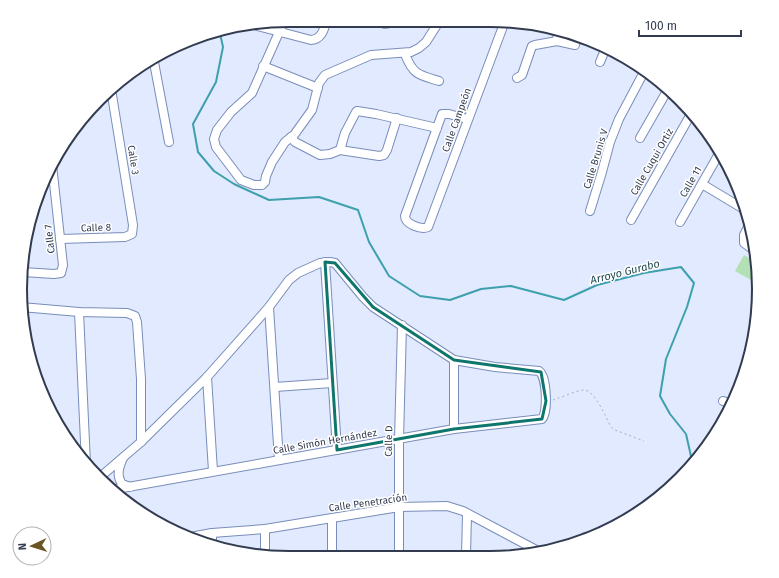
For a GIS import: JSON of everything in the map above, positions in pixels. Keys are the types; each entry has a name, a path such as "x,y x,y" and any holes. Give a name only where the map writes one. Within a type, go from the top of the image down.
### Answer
{"street":[{"path":"281,27 252,93 236,107 217,130 214,139 216,147 241,180 254,185 262,185 265,182 272,162 285,142 291,137 312,110 319,83 325,75 371,55 405,54 419,48 426,42 436,27"},
{"path":"268,28 314,40 318,38 324,27"},
{"name":"Calle Campeón","path":"437,128 405,219 407,222 425,229 428,227 467,119 502,28"},
{"path":"557,36 557,41"},
{"path":"518,78 522,75 532,46 535,44 557,41 575,46"},
{"path":"600,62 604,53"},
{"path":"405,54 408,63 414,71 439,81"},
{"path":"154,64 170,142"},
{"path":"263,66 318,88"},
{"name":"Calle Brunis V","path":"590,211 610,142 619,119 642,76"},
{"path":"640,138 665,94"},
{"name":"Calle 3","path":"112,96 133,225 132,234"},
{"path":"340,150 345,133 356,112 360,111 437,128 442,114 445,113 467,119"},
{"path":"291,137 295,142 320,155 330,154 340,150 379,156 384,155 387,150 397,118"},
{"name":"Calle Cuqui Ortiz","path":"631,220 689,118"},
{"name":"Calle 11","path":"680,222 717,158"},
{"name":"Calle 7","path":"28,272 61,273 63,265 53,175"},
{"path":"702,184 738,206"},
{"path":"746,232 744,243 749,247"},
{"name":"Calle 8","path":"60,239 125,237 132,234"},
{"path":"325,262 337,450"},
{"path":"104,474 141,442 207,377 269,307 289,280 308,268 325,262 335,263 373,307 454,360 495,367 539,371 543,375 546,401"},
{"path":"269,307 279,460"},
{"path":"28,308 79,312 127,313 135,316 142,379 141,442"},
{"path":"79,312 86,454"},
{"name":"Calle D","path":"399,551 399,440 402,325"},
{"path":"454,360 454,429"},
{"path":"207,377 213,471"},
{"path":"275,387 332,383"},
{"name":"Calle Simón Hernández","path":"119,488 399,440 454,429 543,418 546,401"},
{"path":"123,457 119,469 119,478 122,484 130,486"},
{"name":"Calle Penetración","path":"200,535 265,529 399,507 446,506 459,509 532,548"},
{"path":"466,551 467,514"},
{"path":"332,519 332,551"},
{"path":"265,529 265,550"},
{"path":"212,533 212,539"}],"path":[{"path":"546,401 578,391 590,391 614,430 644,441"}],"highlighted area":[{"path":"325,262 335,263 373,307 454,360 541,372 546,401 542,419 454,429 337,450"}],"green space":[{"path":"744,255 750,258 751,280 735,271"}],"waterway":[{"name":"Arroyo Gurabo","path":"221,36 223,47 216,82 193,124 198,152 214,171 234,184 269,200 319,197 358,210 369,242 389,276 420,296 450,300 481,289 511,286 564,300 597,285 644,273 681,267 694,283 687,307 666,359 660,396 670,414 686,434 691,457"}]}
